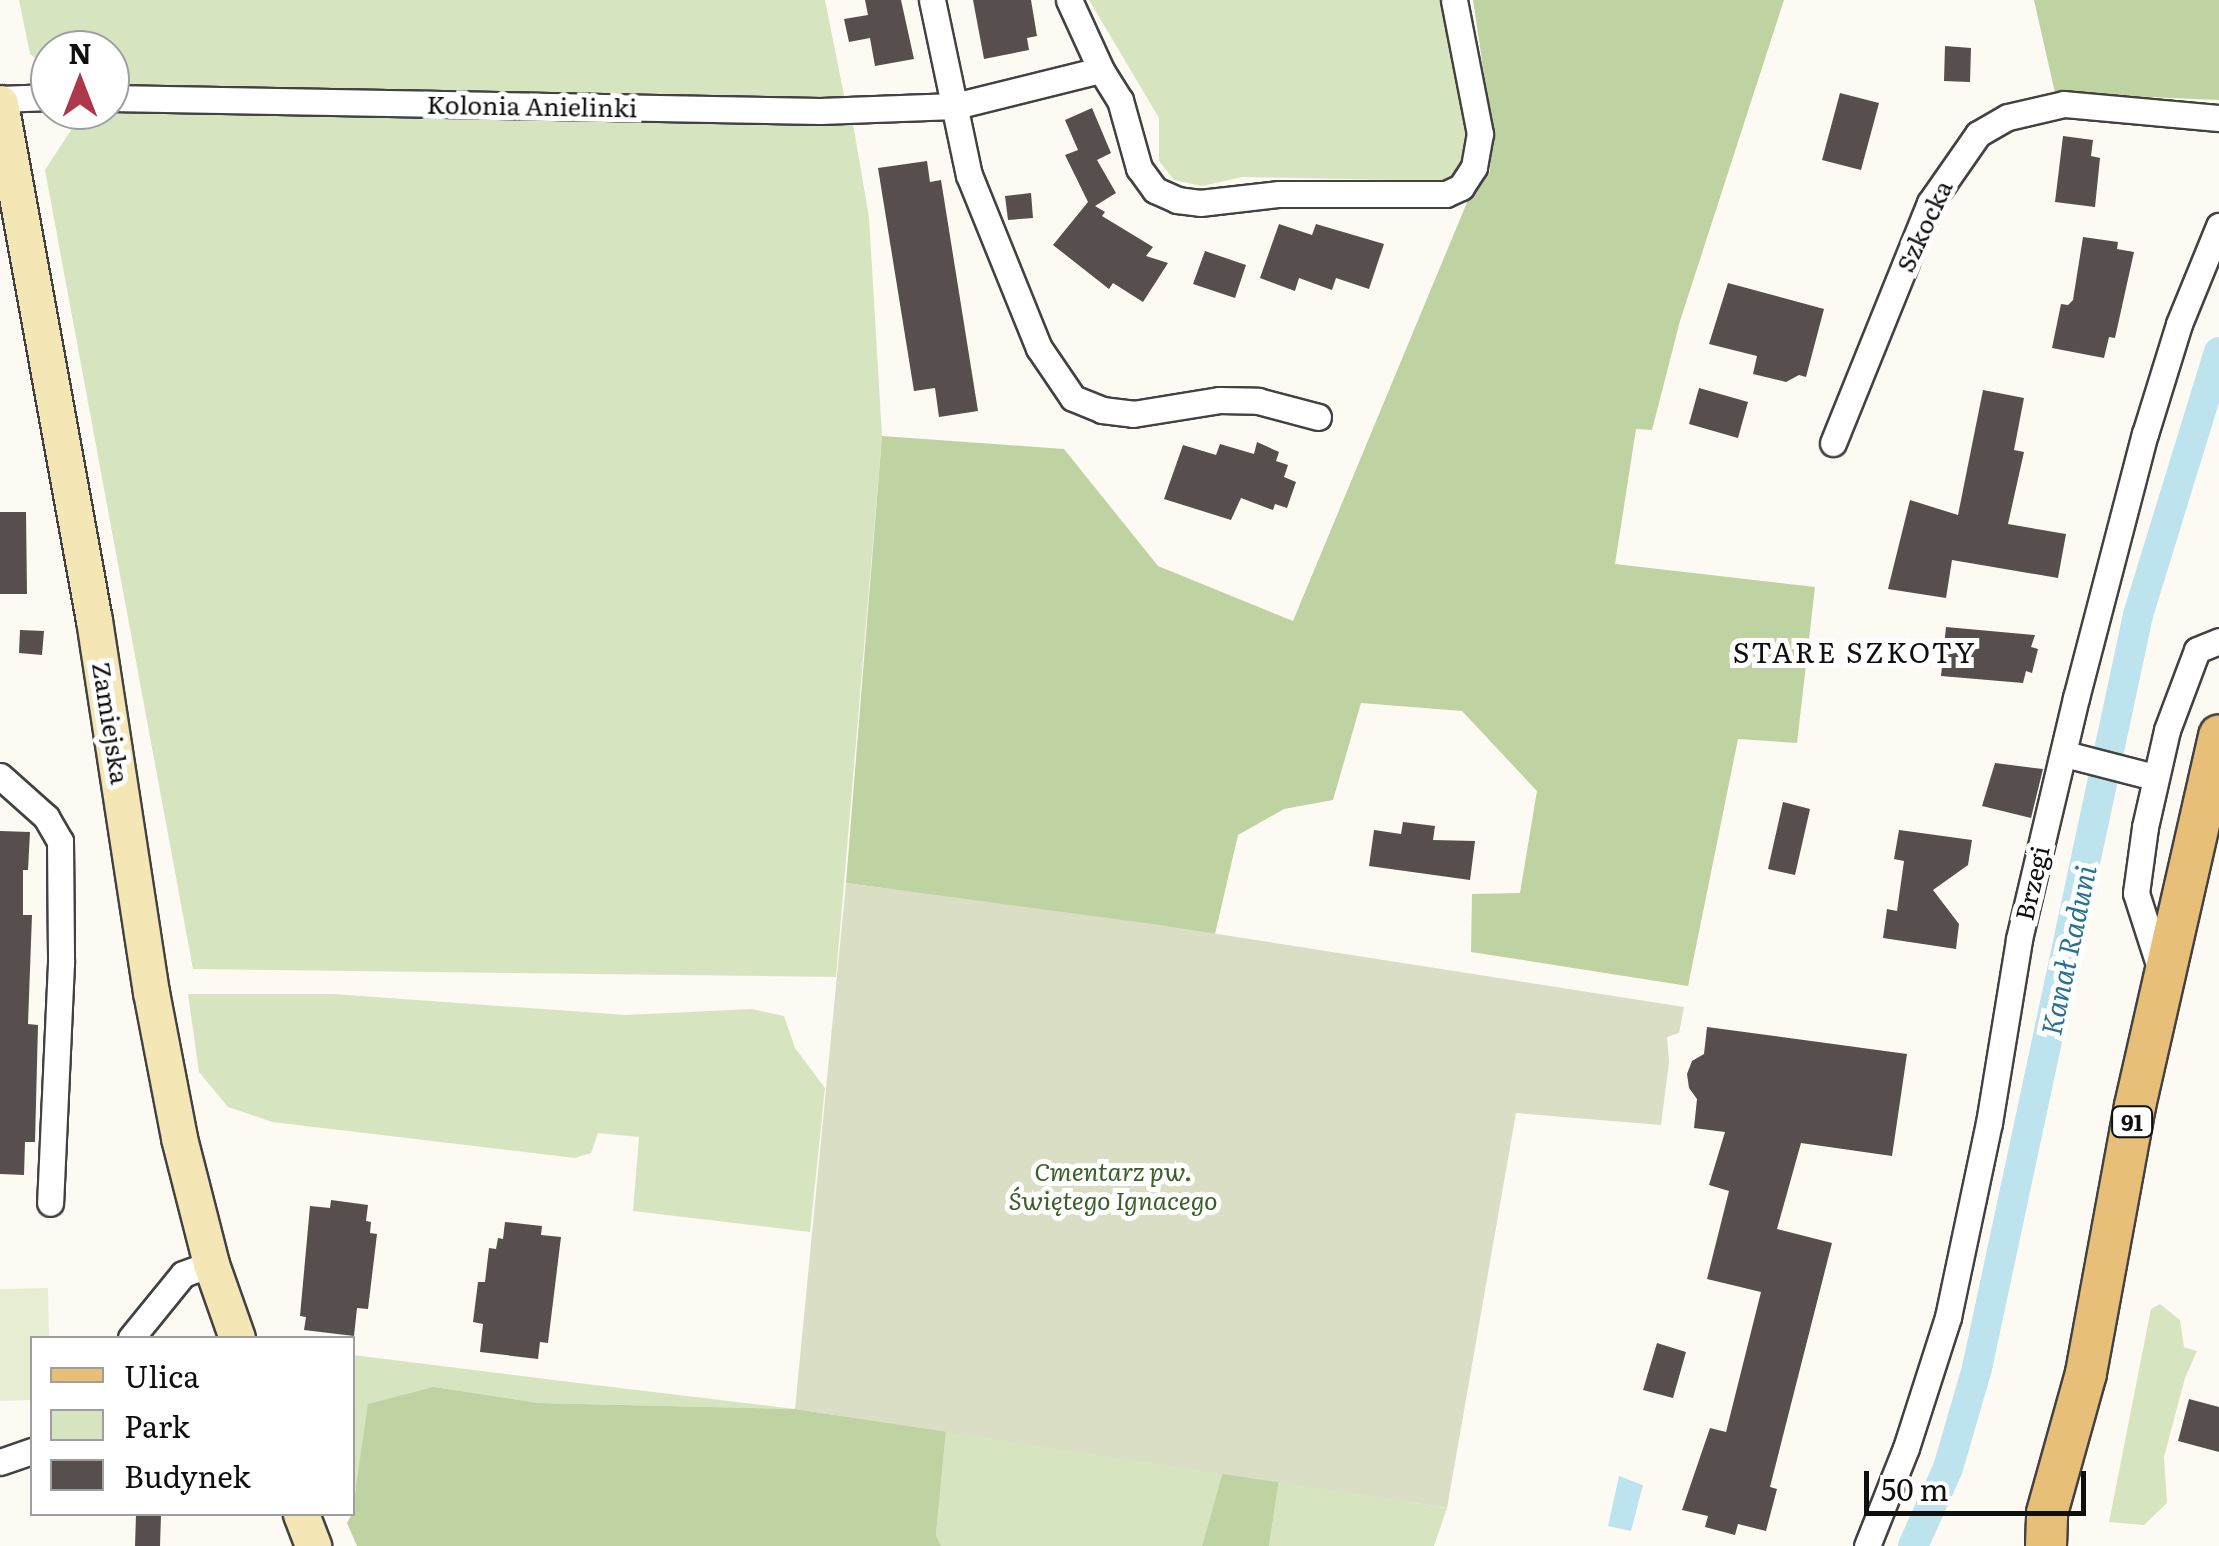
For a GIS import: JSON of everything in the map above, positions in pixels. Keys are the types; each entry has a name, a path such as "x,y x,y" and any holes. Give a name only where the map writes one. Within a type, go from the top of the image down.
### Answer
{"main road":[{"name":"91","path":"2018,1546 2047,1530 2086,1373 2162,977 2219,735"}],"street":[{"path":"932,0 968,175 1039,348 1073,398 1102,410 1133,414 1220,400 1258,400 1318,417"},
{"path":"1070,0 1101,70 1120,100 1139,168 1155,190 1177,200 1200,203 1280,194 1446,194 1462,188 1474,167 1480,134 1454,0"},
{"name":"Kolonia Anielinki","path":"130,98 820,111 955,106 1101,70"},
{"path":"0,101 30,98"},
{"name":"Zamiejska","path":"0,101 97,638 151,992 179,1138 211,1264 236,1336"},
{"name":"Szkocka","path":"1833,443 1930,203 1978,134 2008,117 2064,104 2219,118"},
{"name":"Brzegi","path":"1867,1546 1906,1448 1948,1317 1989,1123 2019,938 2071,756 2145,434 2179,324 2219,226"},
{"path":"2162,977 2136,893 2154,777 2198,650 2219,641"},
{"path":"2071,756 2154,777"},
{"path":"0,776 46,817 60,841 62,947 50,1203"},
{"path":"132,1336 183,1274 211,1264"},
{"path":"0,1462 30,1453"},
{"path":"302,1516 313,1546"}],"green space":[{"path":"19,0 825,0 845,100 130,86 130,30 30,30 30,54"},
{"path":"1089,0 1440,0 1470,133 1463,169 1445,181 1242,177 1202,186 1174,180 1159,161 1159,118"},
{"path":"1473,0 1784,0 1680,321 1652,430 1636,429 1615,564 1815,587 1797,743 1738,739 1688,986 1471,952 1472,894 1520,893 1537,791 1462,711 1361,703 1333,800 1284,809 1238,835 1215,934 846,883 882,436 1064,449 1158,566 1293,621 1468,200 1490,172 1492,128"},
{"path":"2034,0 2219,0 2219,100 2055,93"},
{"path":"130,108 853,124 869,217 882,436 836,977 193,969 45,170 71,130 130,130"},
{"name":"Cmentarz pw. Świętego Ignacego","path":"846,883 1153,924 1684,1007 1679,1033 1667,1037 1669,1062 1661,1125 1516,1113 1447,1508 795,1409"},
{"path":"188,994 333,994 626,1015 752,1009 784,1016 795,1048 825,1088 810,1232 633,1211 639,1137 598,1133 591,1153 575,1158 272,1122 228,1107 199,1072"},
{"path":"48,1288 49,1336 30,1336 30,1400 0,1401 0,1289"},
{"path":"2160,1304 2180,1320 2184,1347 2197,1351 2185,1378 2164,1457 2167,1503 2144,1525 2109,1522 2151,1309"},
{"path":"355,1355 795,1409 539,1403 434,1387 355,1489"},
{"path":"434,1387 539,1403 795,1409 946,1431 936,1535 941,1546 357,1546 347,1523 355,1516 368,1404"},
{"path":"946,1431 1223,1471 1202,1546 941,1546 936,1535"},
{"path":"1223,1471 1279,1480 1269,1546 1202,1546"},
{"path":"1279,1480 1447,1508 1434,1546 1269,1546"}],"water":[{"path":"1619,1476 1643,1485 1631,1531 1608,1526"}],"building":[{"path":"865,0 901,0 914,59 875,66 870,38 849,42 844,19 868,15"},
{"path":"973,0 1031,0 1037,36 1027,38 1029,50 984,59"},
{"path":"1945,46 1971,48 1970,82 1944,81"},
{"path":"1840,93 1879,103 1861,170 1822,160"},
{"path":"1092,108 1111,153 1097,160 1116,193 1095,206 1105,212 1102,216 1153,247 1146,256 1168,263 1143,302 1113,283 1109,289 1053,245 1088,202 1065,155 1078,150 1065,120"},
{"path":"2063,136 2093,140 2091,156 2100,158 2095,207 2055,202"},
{"path":"927,161 930,182 941,180 978,411 939,417 935,388 914,391 878,168"},
{"path":"1031,193 1033,218 1008,220 1005,196"},
{"path":"1279,224 1312,235 1316,224 1384,244 1369,289 1336,278 1332,290 1299,278 1295,291 1260,278"},
{"path":"2083,237 2118,242 2117,249 2134,252 2115,338 2109,337 2104,358 2052,348 2061,304 2068,305 2073,300"},
{"path":"1205,251 1246,265 1235,298 1193,284"},
{"path":"1728,283 1824,309 1806,377 1799,375 1786,382 1753,374 1757,356 1709,344"},
{"path":"1699,388 1748,402 1738,438 1689,424"},
{"path":"1983,390 2024,398 2014,450 2024,452 2008,524 2066,534 2058,578 1952,560 1946,598 1888,589 1910,500 1958,515"},
{"path":"1257,442 1279,452 1276,461 1288,465 1284,477 1296,482 1287,508 1275,504 1273,510 1241,498 1231,520 1164,499 1183,445 1216,455 1220,444 1254,454"},
{"path":"0,512 26,512 27,594 0,594"},
{"path":"1946,627 2035,635 2031,647 2038,649 2032,673 2026,671 2023,683 1941,676"},
{"path":"20,630 44,631 42,655 19,653"},
{"path":"1995,763 2043,769 2031,818 1982,806"},
{"path":"1783,802 1810,809 1795,875 1768,869"},
{"path":"1403,822 1435,826 1433,840 1475,841 1470,880 1369,866 1374,830 1401,834"},
{"path":"1899,830 1972,840 1968,865 1933,890 1959,924 1956,949 1883,938 1887,909 1897,911 1904,861 1894,859"},
{"path":"0,831 30,832 28,870 23,870 23,915 32,915 28,1024 38,1025 35,1142 25,1142 24,1175 0,1174"},
{"path":"1707,1027 1907,1054 1892,1156 1801,1143 1777,1229 1832,1243 1770,1487 1777,1489 1766,1531 1738,1524 1735,1535 1705,1527 1708,1516 1682,1510 1710,1428 1726,1432 1761,1292 1707,1279 1729,1191 1709,1185 1725,1132 1694,1128 1697,1099 1689,1088 1687,1074 1692,1061 1704,1054"},
{"path":"331,1200 368,1205 366,1221 371,1222 370,1233 377,1234 368,1309 357,1308 354,1336 304,1330 306,1317 300,1316 310,1206 330,1208"},
{"path":"505,1222 542,1226 541,1235 561,1237 548,1343 540,1342 538,1359 480,1352 483,1324 473,1322 478,1282 485,1282 489,1248 496,1249 498,1238 503,1239"},
{"path":"1657,1343 1686,1352 1673,1398 1643,1390"},
{"path":"2189,1399 2219,1407 2219,1452 2178,1441"},
{"path":"136,1516 161,1516 160,1546 135,1546"}],"waterway":[{"name":"Kanał Raduni","path":"1913,1546 1948,1468 1977,1368 2138,615 2219,352"}],"district":[{"name":"STARE SZKOTY","path":"1855,651"}]}
